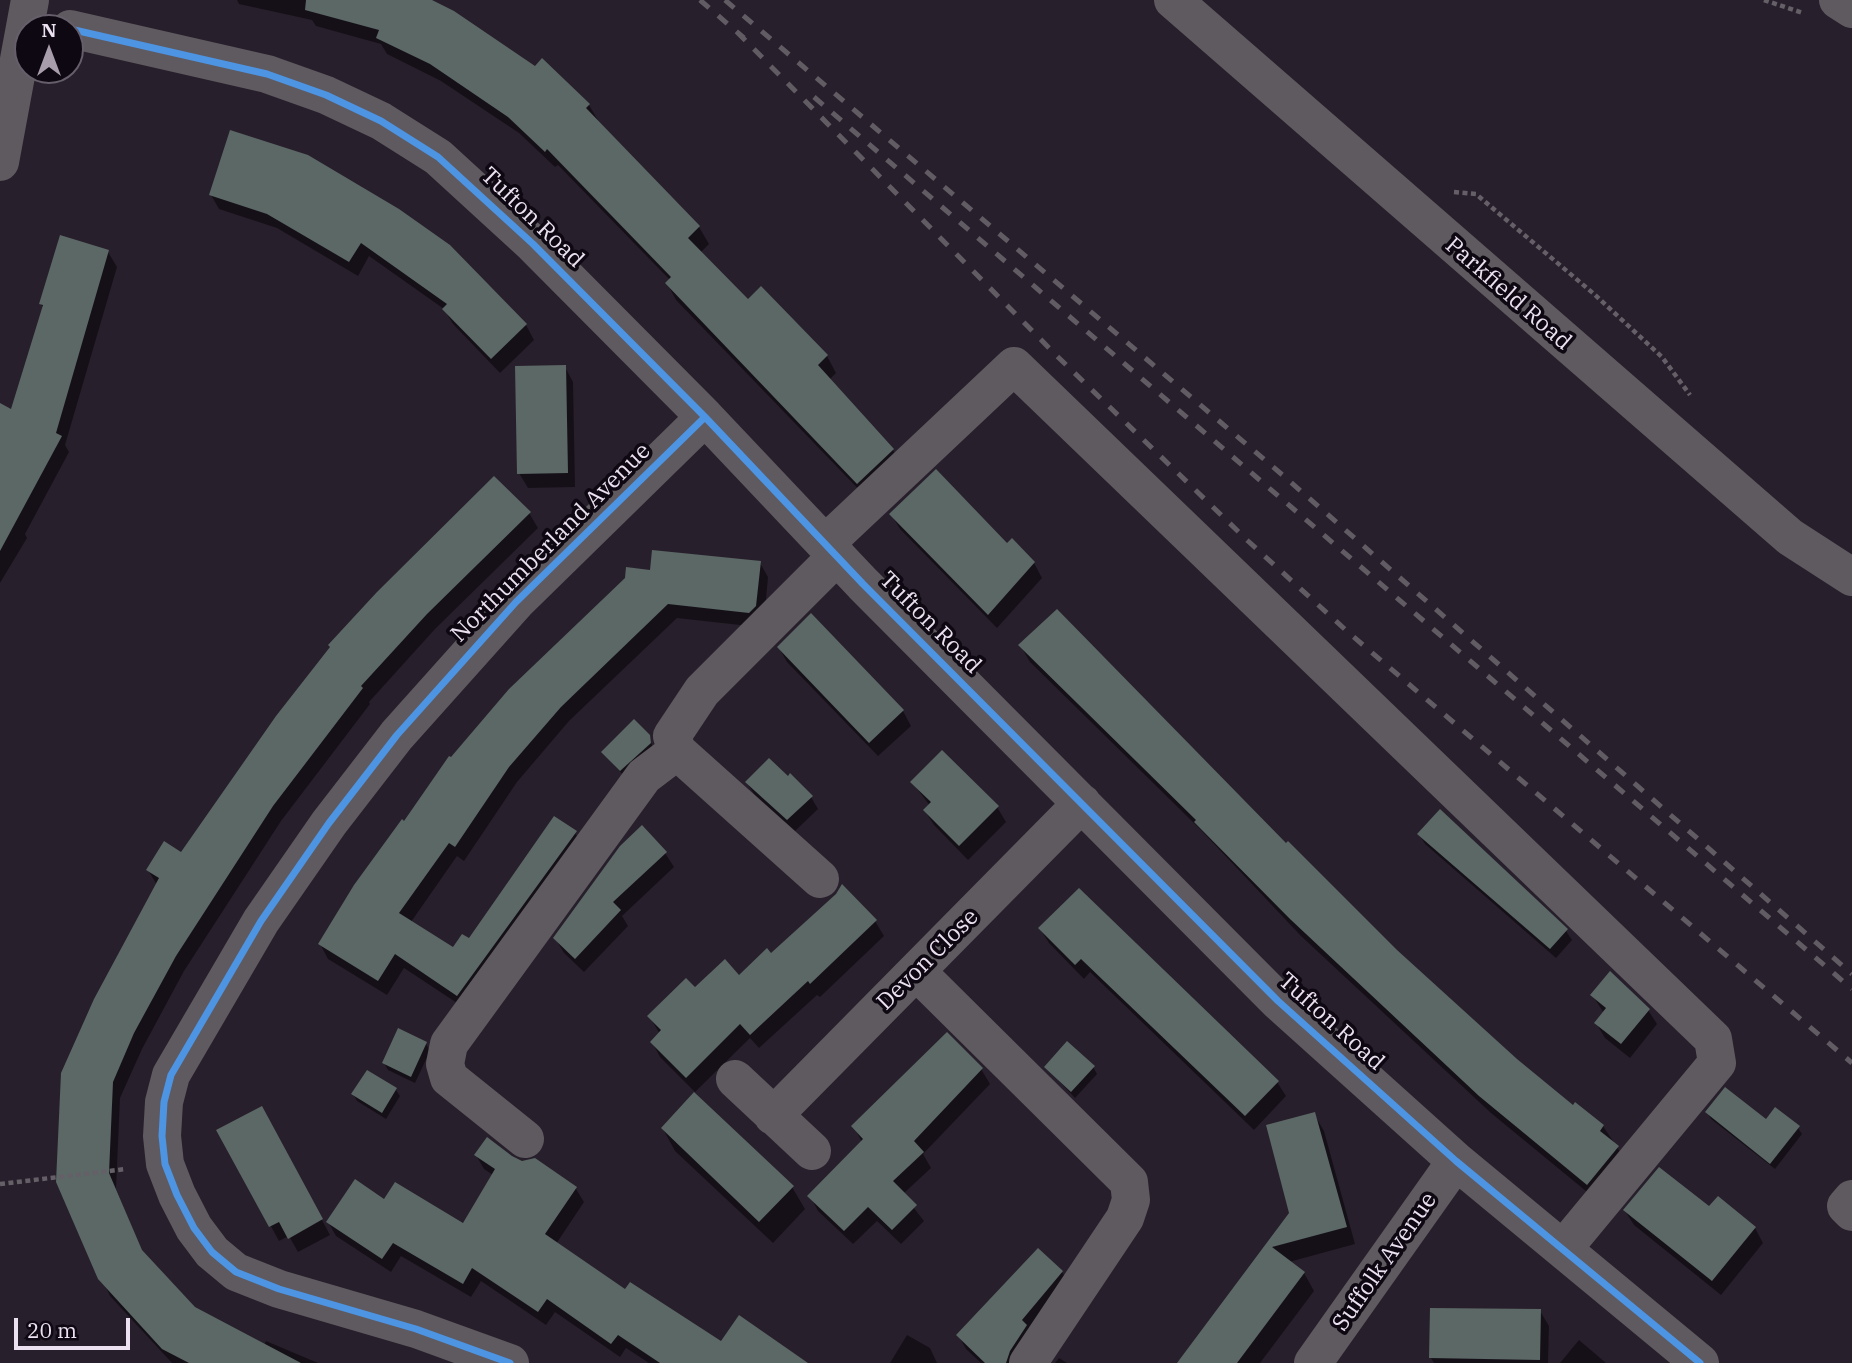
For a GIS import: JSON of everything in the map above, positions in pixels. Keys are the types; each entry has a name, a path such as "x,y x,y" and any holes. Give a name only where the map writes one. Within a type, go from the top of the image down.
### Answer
{"street":[{"name":"Parkfield Road","path":"1174,0 1790,537 1852,576"},
{"path":"1838,0 1852,9"},
{"path":"0,162 28,10"},
{"name":"Tufton Road","path":"84,32 267,74 326,95 381,121 438,157 485,198 705,416 831,550 1278,1001 1456,1161 1700,1363"},
{"path":"820,879 677,751 672,736 702,691 831,550 1014,366 1713,1039 1717,1063 1563,1250"},
{"name":"Northumberland Avenue","path":"510,1363 416,1329 279,1289 236,1272 212,1252 194,1228 165,1164 162,1136 164,1102 172,1075 261,921 329,823 397,735 507,612 705,416"},
{"path":"525,1139 449,1078 445,1065 449,1044 644,776 677,751"},
{"name":"Devon Close","path":"773,1116 1082,803"},
{"path":"917,972 1129,1182 1131,1200 1125,1218 1028,1363"},
{"path":"735,1079 812,1152"},
{"name":"Suffolk Avenue","path":"1313,1363 1456,1161"},
{"path":"1852,1199 1846,1206 1852,1212"}],"path":[{"path":"0,1184 165,1164"}],"building":[{"path":"306,0 432,0 454,11 535,66 542,58 590,104 586,108 700,226 688,238 748,299 761,286 828,355 818,365 894,449 857,484 665,283 671,277 547,149 545,152 508,117 430,64 376,38 379,30 305,10"},
{"path":"230,130 308,155 399,209 450,245 527,324 491,359 442,309 447,304 361,243 349,262 267,214 209,195"},
{"path":"60,235 109,250 56,433 62,436 0,551 0,403 11,409 43,305 39,304"},
{"path":"566,365 568,473 517,474 515,366"},
{"path":"936,469 1007,543 1012,538 1035,562 988,615 889,514"},
{"path":"494,476 531,512 427,614 361,686 363,688 273,806 176,956 134,1033 113,1082 109,1173 142,1250 195,1307 301,1363 189,1363 162,1349 98,1279 56,1182 61,1073 94,999 159,878 146,870 164,841 181,852 276,716 330,647 328,645 377,592"},
{"path":"652,550 761,561 756,606 749,613 668,604 561,707 509,767 455,847 449,843 399,913 453,947 462,934 469,938 554,816 577,831 457,996 395,954 378,981 318,944 354,885 402,819 404,821 449,756 451,757 509,689 625,578 626,567 650,570"},
{"path":"1057,609 1286,843 1288,841 1397,950 1517,1059 1573,1105 1575,1102 1604,1125 1600,1131 1619,1146 1587,1185 1479,1096 1290,919 1194,822 1196,820 1018,645"},
{"path":"811,613 904,710 869,743 777,647"},
{"path":"634,719 650,735 651,743 620,771 601,752"},
{"path":"942,750 999,806 959,846 923,810 931,802 910,782"},
{"path":"769,758 788,776 790,773 813,796 787,820 745,782"},
{"path":"1440,809 1568,929 1550,949 1417,834"},
{"path":"642,825 667,852 613,902 621,910 575,959 553,938 620,846"},
{"path":"842,884 877,920 810,984 808,981 750,1035 740,1024 686,1078 650,1042 661,1030 647,1016 686,978 695,987 725,959 739,975 767,948 771,953 836,894"},
{"path":"1079,888 1279,1081 1245,1116 1081,959 1075,965 1038,928"},
{"path":"1610,971 1650,1009 1621,1044 1594,1023 1606,1008 1590,995"},
{"path":"398,1028 427,1042 411,1077 382,1063"},
{"path":"947,1032 983,1068 914,1141 924,1152 893,1181 917,1205 892,1230 868,1207 844,1231 807,1196 863,1139 851,1126"},
{"path":"1067,1041 1095,1066 1071,1092 1044,1067"},
{"path":"367,1070 397,1088 382,1113 351,1094"},
{"path":"1725,1087 1766,1119 1775,1107 1800,1126 1770,1164 1705,1112"},
{"path":"694,1092 794,1186 759,1222 661,1128"},
{"path":"262,1106 323,1219 288,1239 279,1222 269,1227 216,1130"},
{"path":"1315,1112 1347,1227 1272,1247 1305,1272 1237,1363 1177,1363 1289,1213 1266,1125"},
{"path":"487,1137 522,1161 535,1158 577,1187 545,1234 625,1289 630,1282 721,1341 739,1315 808,1363 660,1363 618,1335 611,1344 547,1299 538,1312 472,1268 463,1284 393,1243 382,1259 326,1222 355,1179 384,1199 395,1182 463,1223 495,1169 474,1155"},
{"path":"1659,1167 1709,1206 1718,1196 1756,1227 1712,1281 1623,1210"},
{"path":"1038,1248 1063,1271 1022,1320 1027,1325 1010,1351 1006,1363 985,1363 956,1335"},
{"path":"1430,1308 1541,1309 1540,1360 1429,1358"}],"railway":[{"path":"700,0 744,38"},
{"path":"725,0 1286,478 1852,974"},
{"path":"737,32 1059,358 1248,541 1349,633 1852,1063"},
{"path":"814,97 1852,989"}],"cycle path":[{"path":"84,32 267,74 326,95 381,121 438,157 533,244 705,417 863,584 1278,1001 1456,1161 1700,1363"},
{"path":"510,1363 416,1329 279,1289 236,1272 212,1252 194,1228 177,1195 165,1164 162,1136 164,1102 171,1075 261,921 329,823 397,735 516,602 705,417"}]}
